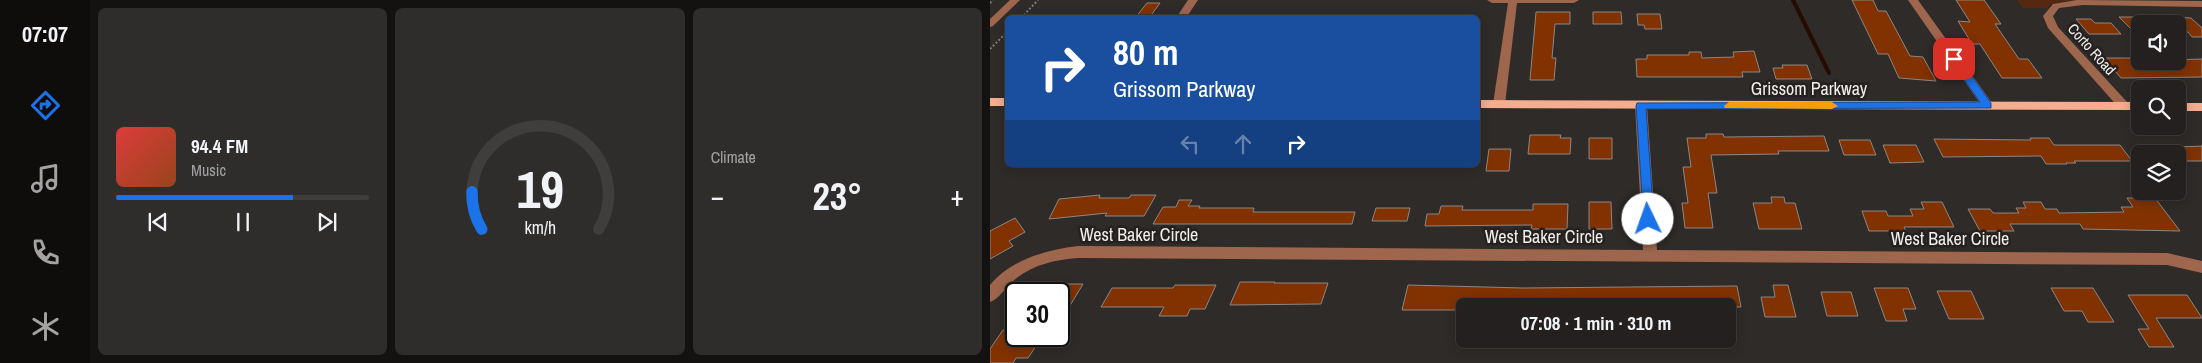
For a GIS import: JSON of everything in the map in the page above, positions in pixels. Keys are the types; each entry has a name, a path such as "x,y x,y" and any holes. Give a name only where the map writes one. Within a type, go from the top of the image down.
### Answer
{"main road":[{"path":"990,102 1005,102"},
{"name":"Grissom Parkway","path":"1480,104 1641,106 2131,106"},
{"path":"2186,107 2202,107"}],"street":[{"path":"990,24 1015,0"},
{"path":"1183,15 1193,0"},
{"path":"1492,0 1574,0"},
{"path":"1499,104 1513,0"},
{"path":"1913,0 1988,106"},
{"name":"Corto Road","path":"2124,106 2053,28 2048,16 2056,6 2082,2 2202,4"},
{"path":"1641,106 1650,255"},
{"name":"West Baker Circle","path":"990,296 998,284 1031,262 1052,255 1078,252 2167,259 2202,267"}],"path":[{"path":"990,3 993,0"},
{"path":"1023,15 1038,0"},
{"path":"990,49 1005,34"}],"shaded area":[{"path":"2017,0 2076,0 2053,3 2047,8 2023,8"}],"building":[{"path":"1852,0 1873,0 1878,11 1886,11 1910,56 1923,57 1936,81 1899,78 1888,54 1878,54"},
{"path":"1956,0 1984,0 2001,24 1995,24 2019,59 2028,59 2042,78 2002,78 1980,44 1972,44 1958,21 1970,22"},
{"path":"1147,3 1160,3 1151,15 1137,15"},
{"path":"1536,12 1570,12 1570,24 1555,24 1552,58 1556,58 1554,80 1530,80"},
{"path":"1593,12 1621,12 1622,24 1593,24"},
{"path":"1637,14 1660,14 1662,29 1645,29 1644,25 1638,25"},
{"path":"2119,17 2131,17 2130,28"},
{"path":"2186,18 2191,18 2202,28 2202,37 2192,37 2186,32"},
{"path":"2076,19 2091,19 2095,23 2111,23 2121,34 2089,34"},
{"path":"1754,51 1760,72 1742,72 1743,77 1637,77 1636,59 1647,59 1647,55 1689,55 1689,52 1701,52 1702,58 1734,57 1733,52"},
{"path":"2104,58 2130,58 2131,70 2186,70 2186,59 2202,59 2202,77 2121,78"},
{"path":"1782,65 1807,65 1812,79 1776,79 1773,68 1783,68"},
{"path":"1706,134 1723,134 1724,137 1824,136 1829,151 1778,151 1779,154 1711,155 1717,193 1708,193 1713,228 1685,228 1682,203 1688,203 1683,167 1691,167 1687,138 1706,138"},
{"path":"1530,135 1561,135 1560,138 1571,138 1570,154 1528,154"},
{"path":"1589,138 1612,138 1612,159 1589,159"},
{"path":"2030,138 2049,138 2054,145 2120,145 2131,161 2074,161 2076,163 2046,164 2041,156 1943,157 1934,139 2031,140"},
{"path":"1839,140 1870,140 1876,155 1844,155"},
{"path":"1883,145 1916,145 1924,162 1890,163"},
{"path":"2202,146 2202,161 2186,161 2186,147"},
{"path":"1489,149 1511,149 1509,171 1486,171"},
{"path":"1100,195 1099,198 1129,198 1131,195 1156,195 1144,216 1105,216 1107,213 1049,219 1059,199"},
{"path":"1771,197 1784,197 1785,203 1795,203 1802,229 1759,229 1753,203 1772,203"},
{"path":"2127,198 2131,198 2131,200 2157,200 2180,231 2083,229 2080,224 2010,224 2014,231 1980,231 1968,209 1990,209 1993,213 2019,213 2016,208 2026,208 2023,202 2041,202 2045,209 2057,209 2059,213 2124,212 2121,207 2133,207"},
{"path":"1179,200 1192,200 1188,206 1200,206 1199,208 1254,208 1253,212 1355,212 1352,224 1153,224 1163,207 1176,207"},
{"path":"1589,202 1611,202 1612,229 1589,229"},
{"path":"1921,202 1942,202 1954,227 1904,227 1906,231 1869,231 1862,211 1886,211 1888,216 1913,216 1910,209 1924,209"},
{"path":"1533,204 1568,204 1567,229 1531,229 1532,225 1425,226 1427,214 1439,214 1441,206 1463,206 1462,210 1533,210"},
{"path":"1376,208 1410,208 1407,221 1372,221"},
{"path":"1015,218 1025,232 1009,241 1013,246 990,259 990,231"},
{"path":"1240,282 1328,283 1321,304 1230,305"},
{"path":"1070,284 1083,284 1070,306"},
{"path":"1175,285 1216,285 1205,309 1190,309 1187,316 1159,316 1164,307 1101,307 1112,288 1173,288"},
{"path":"1408,285 1523,288 1737,286 1741,307 1736,307 1736,298 1456,298 1456,310 1402,310"},
{"path":"1773,285 1788,285 1796,317 1765,317 1761,297 1775,297"},
{"path":"1874,288 1908,288 1916,309 1903,309 1907,321 1886,321"},
{"path":"2051,288 2093,288 2114,322 2088,322 2082,311 2064,311"},
{"path":"1937,291 1971,291 1984,319 1949,319"},
{"path":"1821,292 1851,292 1858,316 1827,316"},
{"path":"2128,295 2187,295 2202,318 2156,318 2174,347 2149,347 2138,329 2149,329"},
{"path":"1003,330 1005,330 1005,347 1035,347 1028,358 1016,358 1013,363 990,363 990,349"}],"waterway":[{"path":"1793,0 1829,73"}],"slow traffic":[{"path":"1729,106 1832,106"}],"route":[{"path":"1648,219 1641,106 1988,106 1954,59"}]}
